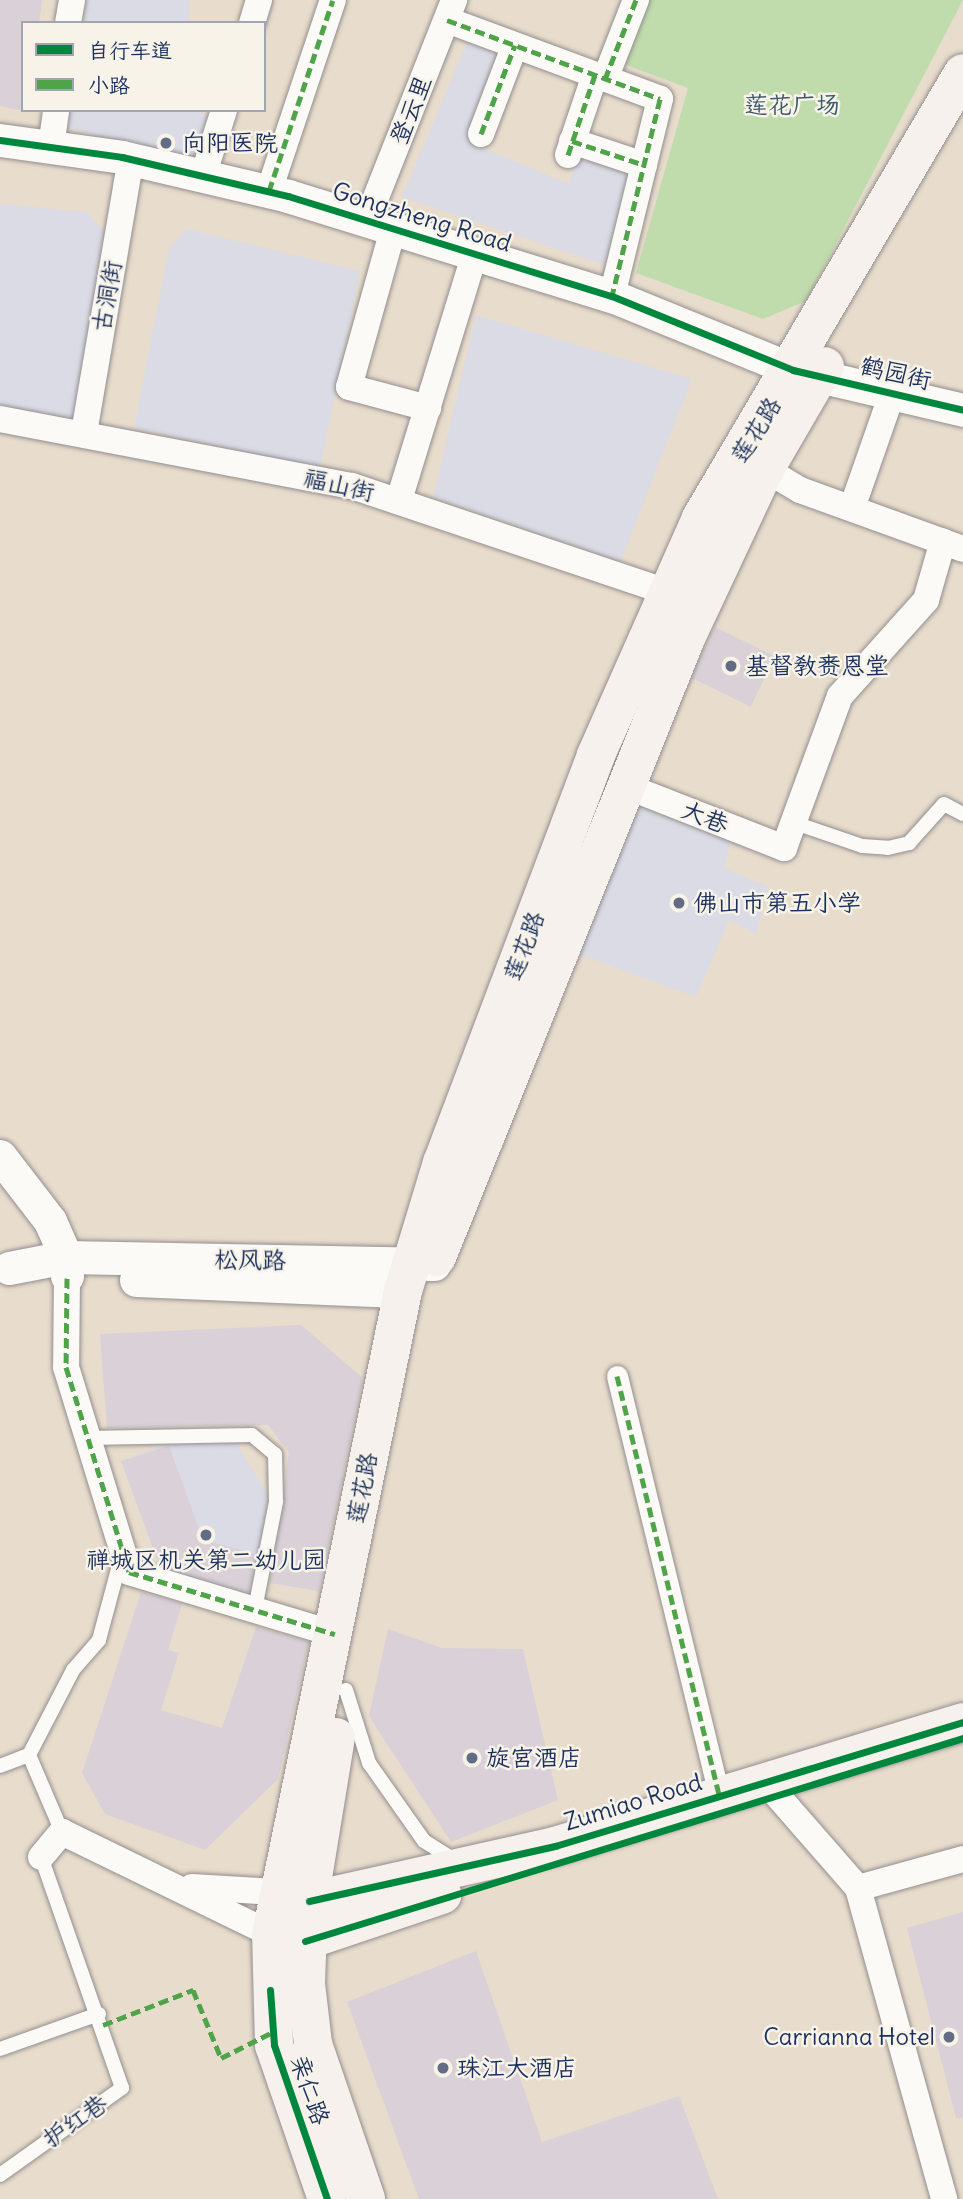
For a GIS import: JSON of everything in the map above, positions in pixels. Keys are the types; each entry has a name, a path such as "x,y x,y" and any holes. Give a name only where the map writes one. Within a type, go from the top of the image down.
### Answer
{"main road":[{"name":"莲花路","path":"292,1896 335,1634 419,1278 626,786 806,373 963,73"},
{"name":"莲花路","path":"292,1896 346,1690 442,1163 596,755 701,518 806,373 963,126"},
{"name":"Zumiao Road","path":"292,1896 472,1865 719,1796 963,1722"},
{"name":"Zumiao Road","path":"288,1938 963,1738"},
{"path":"288,1938 292,1896"},
{"name":"亲仁路","path":"288,1938 274,2045 327,2199"},
{"name":"亲仁路","path":"288,1938 313,2045 366,2199"}],"street":[{"path":"68,21 72,0"},
{"path":"253,21 259,0"},
{"path":"269,191 333,0"},
{"path":"636,0 570,148 644,165"},
{"path":"451,10 515,46 660,99 612,296"},
{"name":"登云里","path":"428,408 349,387 381,223 451,10"},
{"path":"481,134 515,46"},
{"path":"51,147 56,112"},
{"path":"203,176 223,112"},
{"name":"Gongzheng Road","path":"0,140 131,159 269,191 381,223 612,296 806,373"},
{"name":"古洞街","path":"84,433 131,159"},
{"path":"399,500 475,254"},
{"name":"鹤园街","path":"806,373 893,391 963,410"},
{"path":"852,508 893,391"},
{"name":"福山街","path":"0,419 84,433 399,500 667,592"},
{"path":"765,470 852,508 953,545 926,600 840,696 795,823"},
{"name":"大巷","path":"626,786 784,848 795,823"},
{"path":"0,1156 50,1221 66,1267 66,1367 129,1572 335,1634"},
{"name":"松风路","path":"5,1268 66,1267 419,1278"},
{"path":"617,1376 719,1796"},
{"path":"776,1794 858,1888 944,2199"},
{"path":"41,1857 62,1832 288,1938"},
{"path":"858,1888 963,1859"},
{"path":"179,1886 292,1896"}],"lane":[{"path":"795,823 862,846 888,848 909,843 944,804 963,814"},
{"path":"86,1438 252,1435 275,1454 276,1502 255,1609"},
{"path":"0,1766 29,1755 74,1670 99,1640 122,1552"},
{"path":"346,1690 369,1763 424,1841 442,1856 472,1865"},
{"path":"29,1755 62,1832"},
{"path":"0,2049 99,2014 41,1857"},
{"name":"护红巷","path":"0,2175 122,2088 99,2014"}],"shaded area":[{"path":"85,0 189,0 189,21 85,21"},
{"path":"468,40 500,57 474,144 569,184 579,150 635,168 611,267 402,197"},
{"name":"向阳医院","path":"70,112 200,112 209,117 196,158 67,128"},
{"path":"0,204 87,212 104,232 78,422 0,409"},
{"path":"187,229 360,271 320,468 134,428 169,248"},
{"path":"476,315 692,379 620,563 433,497"},
{"name":"佛山市第五小学","path":"635,799 733,832 724,868 769,887 756,934 729,920 696,997 575,953"},
{"name":"禅城区机关第二幼儿园","path":"168,1443 236,1443 268,1495 253,1598 162,1572 121,1461"}],"green space":[{"name":"莲花广场","path":"641,0 963,0 806,301 763,319 636,273 688,88 618,62"}],"building":[{"path":"0,0 42,0 39,21 21,21 21,111 0,106"},
{"name":"基督教赉恩堂","path":"715,627 775,656 751,707 690,677"},
{"path":"301,1325 363,1378 319,1591 270,1583 289,1452 268,1425 107,1428 100,1334"},
{"path":"169,1446 203,1540 256,1554 249,1592 159,1564 121,1461"},
{"path":"141,1592 182,1604 168,1650 179,1653 161,1710 222,1728 256,1627 309,1642 278,1779 205,1850 105,1814 82,1773"},
{"name":"旋宫酒店","path":"388,1629 442,1648 523,1649 558,1800 451,1842 369,1716"},
{"name":"Carrianna Hotel","path":"963,1912 963,2118 956,2118 907,1928"},
{"path":"476,1951 542,2142 679,2096 718,2199 419,2199 347,2002"}],"marked path":[{"path":"269,191 333,0"},
{"path":"605,79 636,0"},
{"path":"447,20 660,99 612,296"},
{"path":"481,134 515,45"},
{"path":"568,155 595,75"},
{"path":"572,141 644,165"},
{"path":"67,1278 66,1367 129,1572 335,1634"},
{"path":"617,1376 719,1796"},
{"path":"103,2025 193,1990 221,2058 273,2032"}],"cycle path":[{"path":"0,140 122,157 288,196 612,296 793,370 963,410"},
{"path":"309,1901 555,1846 963,1722"},
{"path":"305,1941 963,1738"},
{"path":"270,1990 274,2045 327,2199"}],"place":[{"name":"向阳医院","path":"166,143"},
{"name":"基督教赉恩堂","path":"731,666"},
{"name":"佛山市第五小学","path":"679,903"},
{"name":"禅城区机关第二幼儿园","path":"206,1535"},
{"name":"旋宫酒店","path":"472,1758"},
{"name":"Carrianna Hotel","path":"949,2037"},
{"name":"珠江大酒店","path":"443,2068"}]}
